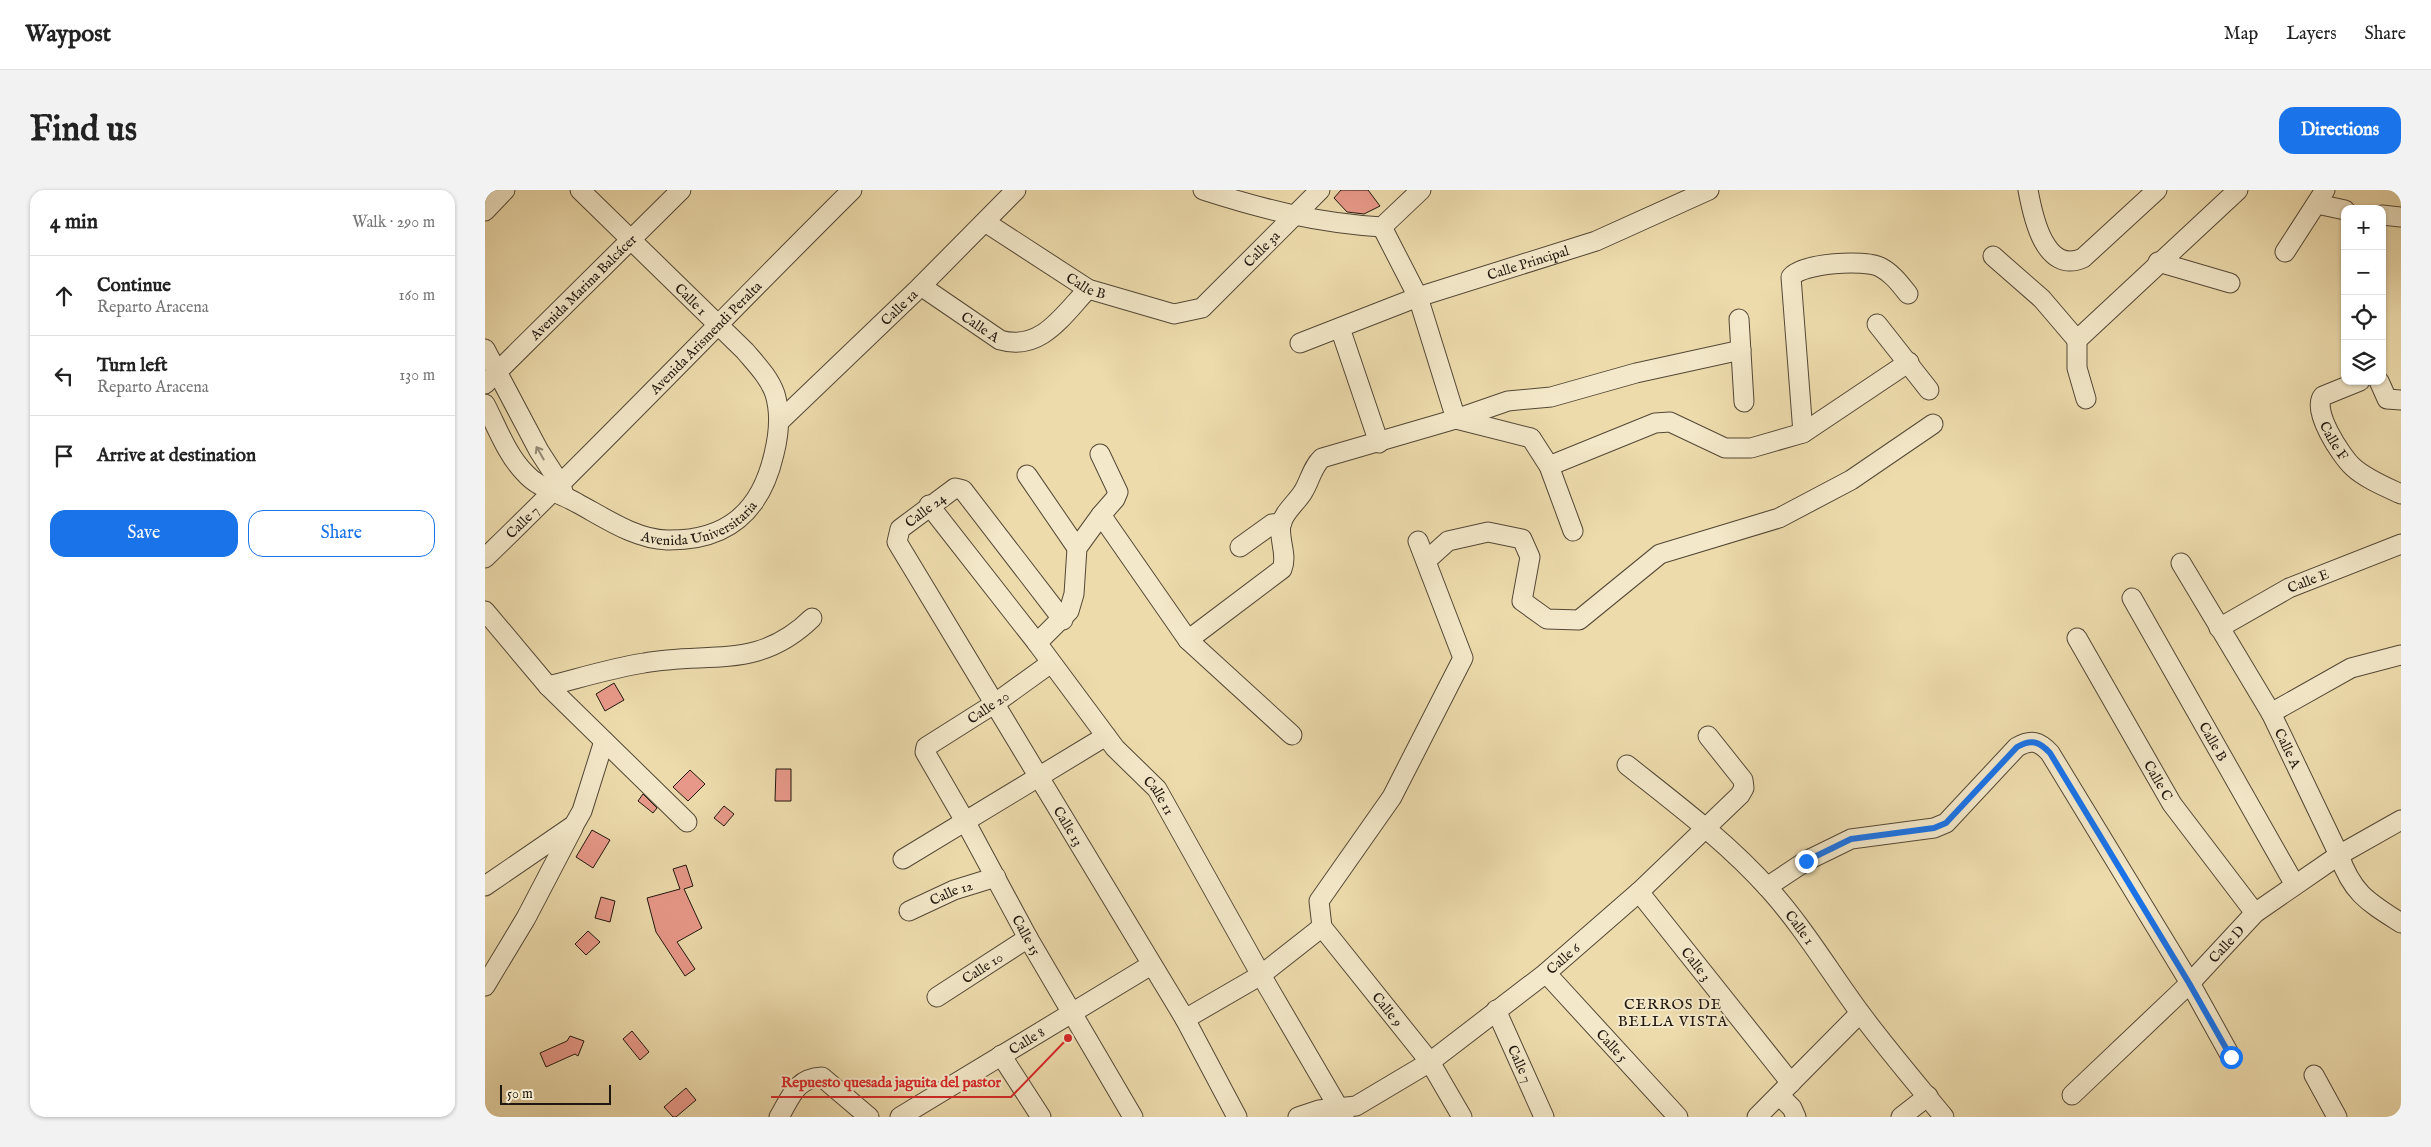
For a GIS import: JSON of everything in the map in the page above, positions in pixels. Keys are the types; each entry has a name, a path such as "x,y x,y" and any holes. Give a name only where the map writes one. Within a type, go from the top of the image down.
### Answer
{"street":[{"path":"485,211 505,190"},
{"name":"Calle 1","path":"581,190 745,351 765,374 775,394 779,422"},
{"name":"Avenida Marina Balcácer","path":"491,378 681,190"},
{"name":"Avenida Arismendi Peralta","path":"559,491 717,325 852,190"},
{"name":"Calle 1a","path":"779,422 921,286 1016,190"},
{"path":"1203,190 1294,216 1335,224 1382,227 1421,190"},
{"name":"Calle 3a","path":"1203,308 1320,190"},
{"name":"Calle Principal","path":"1300,343 1418,297 1596,241 1709,190"},
{"path":"2027,190 2033,213 2048,249 2063,262 2073,263 2083,258 2157,190"},
{"path":"2077,340 2158,262 2238,190"},
{"path":"2285,252 2321,197 2341,208"},
{"path":"2386,215 2401,217"},
{"name":"Calle B","path":"985,222 1087,289 1173,314 1203,308"},
{"path":"1382,227 1418,297 1456,419"},
{"path":"1993,256 2042,299 2077,340 2077,368 2086,399"},
{"path":"2158,262 2230,283"},
{"path":"1803,433 1791,276 1795,272 1825,265 1869,263 1881,267 1894,277 1908,294"},
{"name":"Calle A","path":"921,286 1000,340 1012,344 1026,343 1040,338 1087,289"},
{"path":"1739,319 1744,402"},
{"path":"1877,324 1909,362 1929,390"},
{"path":"1340,328 1379,443"},
{"name":"Avenida Universitaria","path":"485,349 491,378 539,451 559,491"},
{"path":"1188,640 1279,573 1285,564 1280,543 1281,523 1304,491 1317,462 1322,458 1379,443 1508,401 1551,397 1636,373 1741,350"},
{"path":"1549,466 1655,423 1670,422 1725,448 1738,450 1803,433 1909,362"},
{"name":"Calle F","path":"2350,385 2323,396 2319,400 2319,406 2329,432 2353,467 2401,494"},
{"name":"Avenida Universitaria","path":"485,404 519,466 526,475 559,491 620,527 666,540 705,536 726,528 753,505 767,482 778,436 779,422"},
{"path":"1456,419 1531,438 1549,466 1573,531"},
{"path":"1427,560 1448,540 1488,532 1522,539 1530,557 1522,601 1547,619 1579,620 1660,554 1779,518 1851,480 1933,424"},
{"path":"1037,643 1063,620 1069,611 1074,594 1077,548 1115,499 1118,492 1100,454"},
{"path":"1027,475 1077,548"},
{"name":"Calle 24","path":"897,539 900,529 929,505 955,488 959,488 1063,620"},
{"name":"Calle 7","path":"485,558 559,491"},
{"name":"Calle 11","path":"929,505 1037,643 1115,748 1157,789 1261,975 1342,1113"},
{"path":"1101,515 1188,640 1292,736"},
{"path":"1240,547 1272,524 1281,523"},
{"name":"Calle 13","path":"897,539 1037,777 1185,1019 1237,1117"},
{"path":"1185,1019 1261,975 1322,927 1319,901 1392,796 1463,658 1427,560 1418,541"},
{"name":"Calle E","path":"2219,628 2289,588 2401,544"},
{"name":"Calle A","path":"2181,563 2271,713 2339,855 2345,873 2357,892 2401,923"},
{"name":"Calle B","path":"2133,598 2295,884"},
{"path":"485,612 548,686 687,822"},
{"path":"548,686 645,662 742,656 767,649 799,631 812,618"},
{"name":"Calle C","path":"2077,638 2172,804 2255,913"},
{"path":"2271,713 2351,668 2401,655"},
{"name":"Calle 20","path":"925,750 1051,663"},
{"path":"903,859 1106,736"},
{"name":"Calle 6","path":"1298,1117 1319,1110 1342,1113 1430,1062 1546,973 1639,892 1707,829 1740,795 1744,788 1743,780 1708,736"},
{"path":"485,986 505,955 582,810 604,741"},
{"path":"1767,887 1806,861 1851,839 1934,828 1946,823 2017,747 2025,742 2034,741 2043,745 2050,753 2189,983 2231,1057"},
{"name":"Calle 15","path":"925,750 1028,938 1073,1011 1133,1117"},
{"name":"Calle 1","path":"1627,764 1707,829 1767,887 1824,958 1861,1013 1944,1117"},
{"name":"Calle D","path":"2072,1095 2189,983 2255,913 2339,855 2401,820"},
{"path":"485,886 574,825"},
{"name":"Calle 12","path":"909,911 953,890 995,877"},
{"name":"Calle 3","path":"1639,892 1785,1089 1796,1117"},
{"name":"Calle 9","path":"1322,927 1430,1062 1462,1117"},
{"name":"Calle 10","path":"937,997 1028,938"},
{"path":"485,969 505,955"},
{"name":"Calle 8","path":"900,1117 1151,964"},
{"name":"Calle 5","path":"1546,973 1678,1117"},
{"name":"Calle 7","path":"1497,1010 1544,1117"},
{"path":"1757,1117 1861,1013"},
{"path":"1001,1055 1041,1117"},
{"path":"2315,1074 2337,1117"},
{"path":"779,1117 797,1086 809,1077 822,1077 869,1117"},
{"path":"1901,1117 1928,1096"}],"building":[{"path":"1341,190 1368,190 1380,206 1364,214 1347,212 1334,198"},
{"path":"614,683 624,700 605,711 596,694"},
{"path":"776,769 791,769 791,801 775,801"},
{"path":"690,770 705,784 688,801 673,787"},
{"path":"643,794 657,808 653,813 638,801"},
{"path":"724,806 734,814 724,826 714,818"},
{"path":"592,830 610,840 593,868 576,857"},
{"path":"686,865 693,886 684,889 702,928 677,942 695,969 685,976 656,932 647,898 680,889 673,869"},
{"path":"601,897 615,901 610,922 595,918"},
{"path":"588,931 600,942 586,955 575,944"},
{"path":"632,1031 649,1052 640,1060 623,1039"},
{"path":"570,1036 584,1041 578,1056 575,1054 546,1067 540,1053 567,1041"},
{"path":"686,1088 696,1100 676,1117 673,1117 664,1107"}],"place":[{"name":"Repuesto quesada jaguita del pastor","path":"1068,1038"}],"district":[{"name":"CERROS DE BELLA VISTA","path":"1673,1012"}],"route":[{"path":"1806,861 1851,839 1934,828 1946,823 2017,747 2025,742 2034,741 2043,745 2050,753 2189,983 2231,1057"}]}
